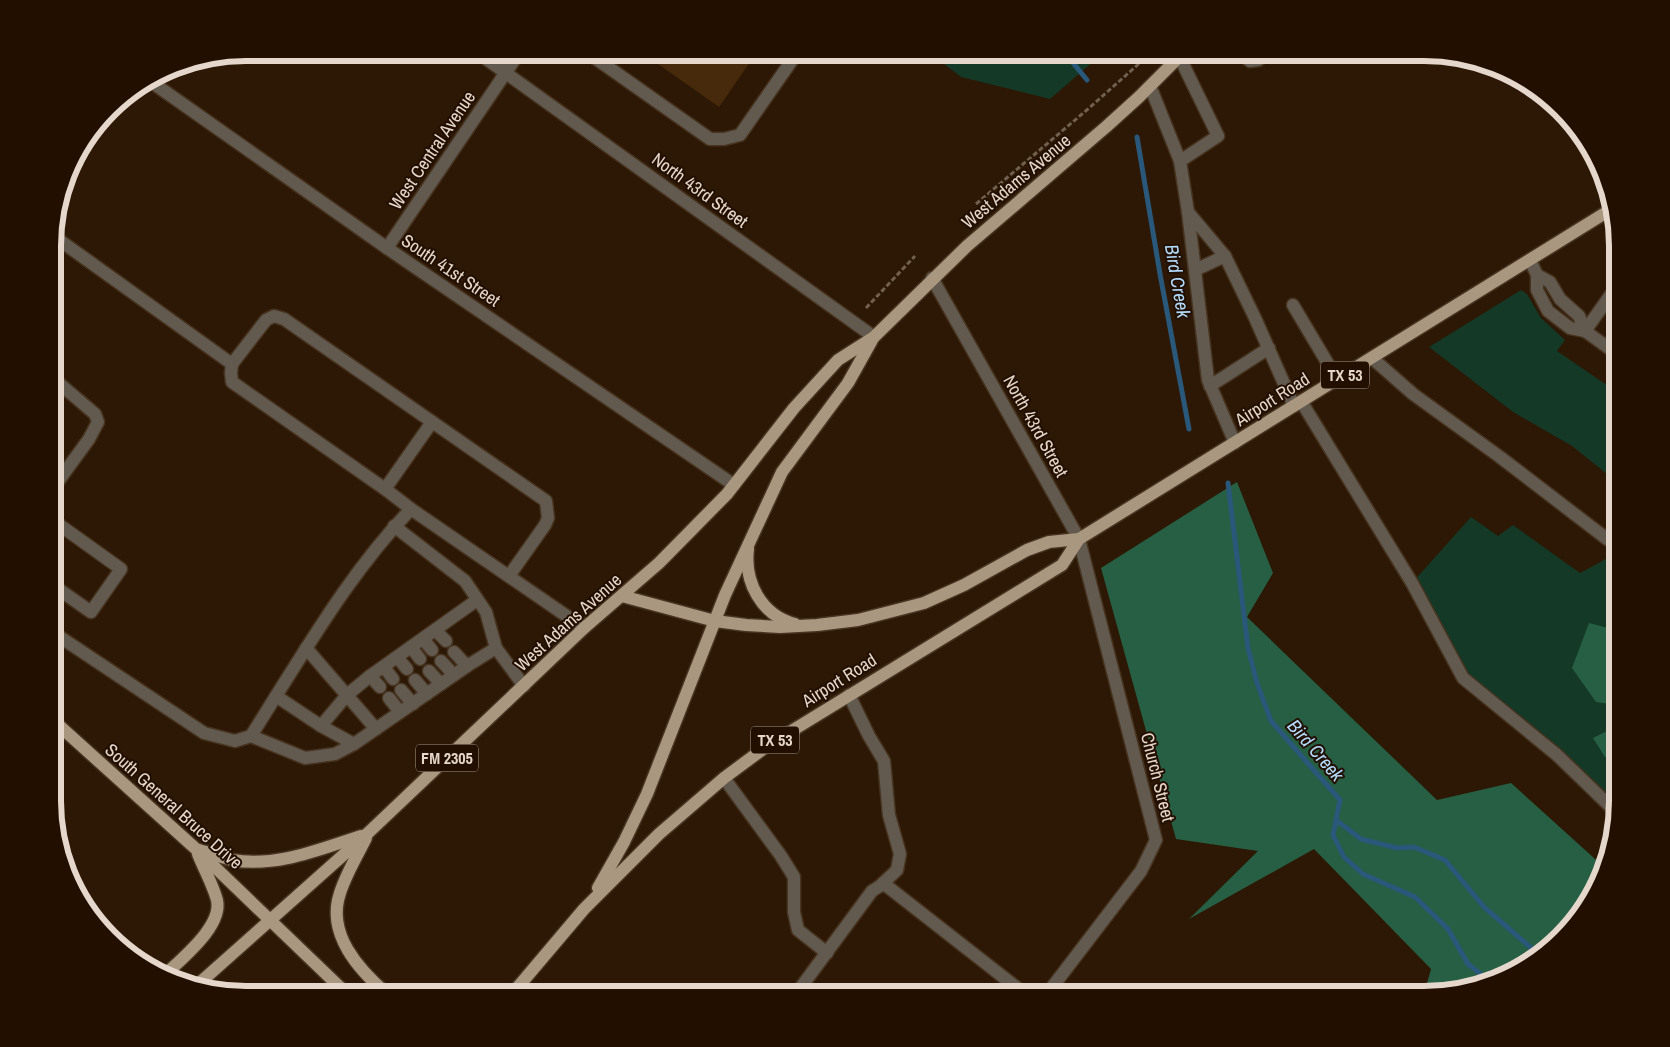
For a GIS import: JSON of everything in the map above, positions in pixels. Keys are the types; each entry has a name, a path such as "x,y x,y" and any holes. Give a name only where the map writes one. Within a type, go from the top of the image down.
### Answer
{"main road":[{"name":"West Adams Avenue","path":"270,919 368,833 584,628 622,596 702,521 734,485 815,384 838,360 874,337 932,278 1107,126 1174,61"},
{"name":"Airport Road","path":"519,986 584,909 659,834 724,778 767,746 1062,565 1079,540 1605,213"},
{"name":"West Adams Avenue","path":"715,620 724,595 782,472 848,383 874,337"},
{"path":"751,538 747,562 748,574 757,596 777,616 792,624 802,626"},
{"name":"Airport Road","path":"622,596 746,626 780,628 858,620 924,603 964,585 1026,550 1048,542 1079,540"},
{"name":"Airport Road","path":"584,909 620,851 647,794 715,620"},
{"name":"South General Bruce Drive","path":"61,727 196,849 339,986"},
{"path":"196,849 233,860 268,862 309,853 368,833"},
{"path":"368,833 340,894 336,912 340,937 366,976 378,986"},
{"path":"170,970 208,932 215,918 218,902 196,849"},
{"path":"203,980 270,919"}],"street":[{"name":"North 43rd Street","path":"490,61 874,337"},
{"name":"West Central Avenue","path":"387,248 513,61"},
{"path":"601,61 710,139 724,139 740,135 791,61"},
{"path":"1180,161 1218,136 1184,61"},
{"name":"South 41st Street","path":"156,85 387,248 734,485"},
{"path":"1150,86 1180,161 1208,380 1235,443"},
{"path":"1188,212 1225,256 1298,404 1412,583 1463,678 1557,755 1609,805"},
{"path":"61,243 232,364"},
{"path":"1195,270 1225,256"},
{"path":"1530,260 1537,275 1537,290 1548,310 1570,328 1585,331 1609,348"},
{"name":"North 43rd Street","path":"932,278 1079,540"},
{"path":"1585,331 1609,297"},
{"path":"1293,305 1337,379"},
{"path":"509,576 545,525 548,518 546,501 284,319 274,316 266,320 232,364 232,382 411,509 584,628"},
{"path":"1210,386 1269,348"},
{"path":"1372,358 1413,394 1500,457 1607,539"},
{"path":"61,385 95,414 98,422 89,439 61,477"},
{"path":"385,489 432,422"},
{"path":"251,736 306,648 357,572 394,526 411,509"},
{"path":"394,526 465,581 486,612 496,648 524,686"},
{"path":"61,527 121,569 91,612 61,591"},
{"name":"Church Street","path":"1053,986 1141,871 1156,840 1079,540"},
{"path":"321,726 347,695 370,676 477,600"},
{"path":"435,630 446,641"},
{"path":"61,638 204,733 235,741 251,736 305,758 335,754 354,744 496,648"},
{"path":"423,639 432,650"},
{"path":"306,648 376,729"},
{"path":"410,648 420,659"},
{"path":"454,652 468,666"},
{"path":"398,657 407,669"},
{"path":"441,661 454,675"},
{"path":"384,667 393,679"},
{"path":"428,670 441,684"},
{"path":"370,676 380,687"},
{"path":"415,680 427,694"},
{"path":"401,690 413,704"},
{"path":"802,986 872,891 883,884 897,870 900,854 889,814 884,761 869,736 849,695"},
{"path":"276,696 321,726 354,744"},
{"path":"389,698 400,712"},
{"path":"724,778 781,856 794,877 794,912 798,930 827,953"},
{"path":"883,884 1010,986"}],"path":[{"path":"976,204 1088,109 1141,61"},
{"path":"866,308 915,256"}],"green space":[{"path":"940,61 1094,61 1050,99 961,77"},
{"path":"1521,290 1527,294 1541,318 1565,340 1557,351 1609,387 1609,476 1572,446 1513,412 1429,347"},
{"path":"1237,482 1273,573 1247,617 1437,800 1511,783 1598,862 1590,883 1578,904 1546,940 1527,955 1506,967 1460,982 1426,986 1431,969 1314,849 1189,919 1258,851 1176,839 1101,568"},
{"path":"1471,517 1498,536 1513,525 1580,573 1609,557 1609,806 1463,678 1412,583"},
{"path":"1589,623 1609,628 1609,704 1596,702 1572,668"},
{"path":"1609,730 1609,758 1605,757 1593,738"}],"building":[{"path":"654,61 751,61 719,107"}],"waterway":[{"name":"Bird Creek","path":"1072,61 1087,80"},
{"name":"Bird Creek","path":"1137,137 1189,429"},
{"name":"Bird Creek","path":"1228,483 1248,648 1257,683 1271,721 1340,800 1336,820 1361,839 1397,848 1414,847 1445,860 1484,907 1533,950"},
{"path":"1336,820 1333,835 1344,857 1363,874 1415,897 1448,929 1468,964 1483,976"}]}
